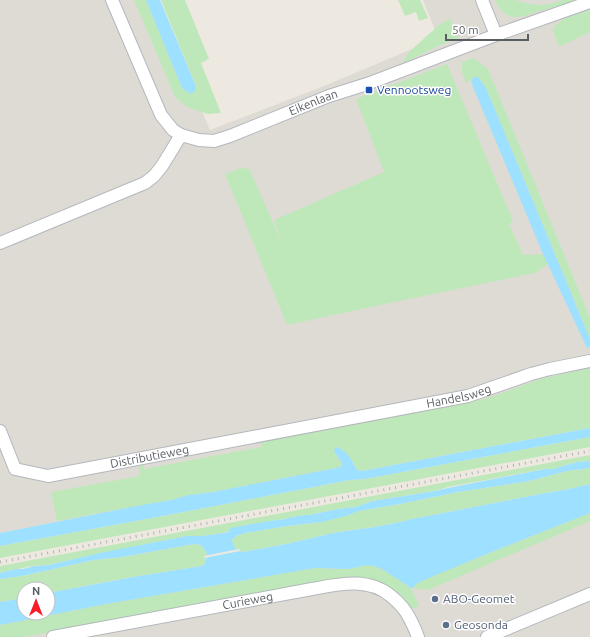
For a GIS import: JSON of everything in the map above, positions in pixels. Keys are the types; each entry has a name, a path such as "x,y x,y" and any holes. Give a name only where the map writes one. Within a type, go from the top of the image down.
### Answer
{"street":[{"name":"Eikenlaan","path":"112,0 161,115 173,130 181,135 198,140 214,141 329,96 366,84 496,35 590,2"},
{"path":"482,0 496,35"},
{"path":"0,244 145,183 158,171 181,135"},
{"name":"Handelsweg","path":"325,423 468,396 531,374 590,361"},
{"name":"Distributieweg","path":"0,431 15,469 48,476 325,423"},
{"name":"Curieweg","path":"53,637 304,590 350,583 363,583 387,592 406,611 418,637"},
{"path":"487,637 590,594"}],"shaded area":[{"path":"0,0 156,0 210,130 324,86 438,38 423,0 590,0 590,428 199,494 0,533"},
{"path":"590,506 590,637 0,637 0,621 16,618 16,621 56,621 56,611"}],"green space":[{"path":"134,0 146,0 182,88 195,84 161,0 185,0 209,59 201,63 221,113 208,114 187,107 175,97"},
{"path":"398,0 420,0 428,18 419,21 416,12 405,16"},
{"path":"515,0 539,5 564,0 580,0 523,16 511,17 500,9 495,1"},
{"path":"590,10 590,32 559,47 553,30 555,26 564,19"},
{"path":"450,18 459,38 440,45 402,64 409,52 439,25"},
{"path":"474,58 488,69 590,318 590,339 486,89 478,77 474,77 466,83 462,72 462,62"},
{"path":"447,64 513,221 509,224 523,255 543,254 548,264 535,273 287,325 225,174 241,168 250,169 282,243 274,220 384,172 356,99"},
{"path":"590,368 590,428 362,471 357,470 351,458 335,454 340,460 342,466 57,521 51,492 140,476 139,466 143,465 144,469 262,447 261,442 466,403 488,398 540,379"},
{"path":"590,437 590,447 0,558 0,546 350,480 365,479"},
{"path":"590,455 590,461 577,462 553,469 545,469 448,487 435,491 373,501 356,507 242,526 224,533 202,536 187,536 48,565 33,566 0,573 0,566"},
{"path":"590,468 590,484 564,490 383,525 333,533 243,552 234,546 232,540 236,536 245,533 322,522 359,511 458,492 529,481 567,471"},
{"path":"590,513 590,521 428,590 411,588 424,580"},
{"path":"194,544 202,546 207,554 205,563 202,566 56,591 56,581 16,581 16,599 0,602 0,579 22,576 94,560 122,557"},
{"path":"367,565 382,569 411,588 419,606 414,608 410,607 387,586 379,582 352,577 24,637 0,637 0,625 20,621 56,621 56,614 106,604 315,568 348,569"}],"water":[{"path":"146,0 160,0 195,84 196,90 191,94 182,88"},
{"path":"474,77 478,77 486,88 590,339 590,347 587,348 543,254 473,87 471,80"},
{"path":"590,428 590,437 365,479 350,480 0,546 0,533 171,500 189,495 213,492 336,468 342,466 334,451 336,447 346,453 357,470 362,471"},
{"path":"590,461 590,468 567,471 529,481 458,492 359,511 322,522 245,533 236,536 232,540 234,546 243,552 333,533 383,525 590,484 590,513 424,580 411,588 382,569 374,566 367,565 348,569 315,568 56,614 56,591 202,566 205,563 207,554 202,546 194,544 122,557 94,560 22,576 0,579 0,573 16,569 49,565 100,553 187,536 202,536 224,533 228,532 231,528 356,507 373,501 435,491 545,469 553,469 577,462"},
{"path":"16,599 16,621 20,621 0,625 0,602"}],"pier":[{"path":"239,549 240,551 204,558 204,556"}],"railway":[{"path":"0,562 590,451"}],"place":[{"name":"Vennootsweg","path":"369,90"},
{"name":"ABO-Geomet","path":"435,599"},
{"name":"Geosonda","path":"446,625"}]}
